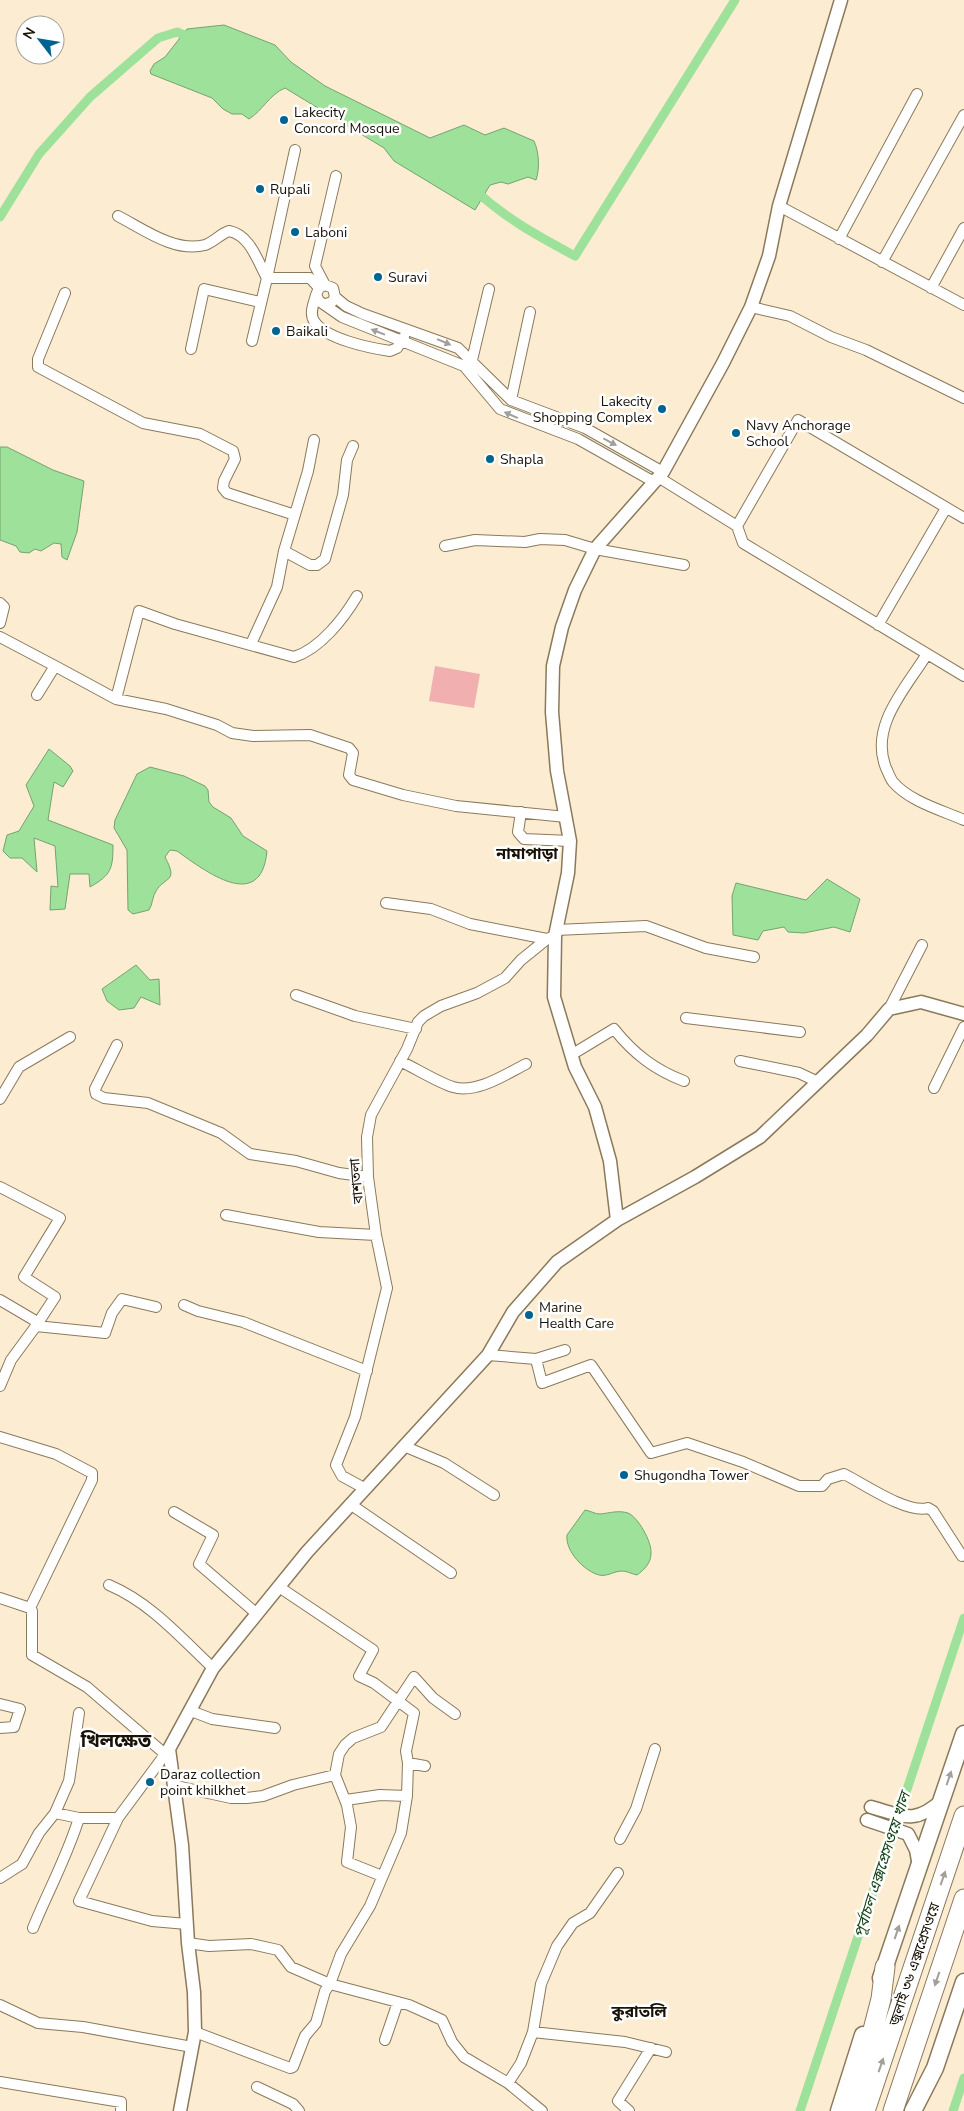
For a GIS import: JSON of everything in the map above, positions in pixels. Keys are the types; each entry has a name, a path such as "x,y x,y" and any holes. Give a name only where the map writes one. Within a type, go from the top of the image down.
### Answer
{"highway":[{"name":"জুলাই ৩৬ এক্সপ্রেসওয়ে","path":"865,2111 964,1816"},
{"name":"জুলাই ৩৬ এক্সপ্রেসওয়ে","path":"893,2111 964,1899"},
{"path":"852,2111 881,1999 885,1967"}],"main road":[{"path":"839,2111 885,1967 964,1734"},
{"path":"913,2111 957,2024 963,1991"}],"street":[{"path":"617,1220 610,1161 595,1107 571,1055 554,997 553,935 568,873 570,841 557,771 552,712 553,666 562,627 575,590 595,549 658,477 723,363 750,307 769,256 779,206 840,0"},
{"path":"840,239 916,94"},
{"path":"882,262 964,115"},
{"path":"252,341 295,150"},
{"path":"336,176 315,266 320,289 319,301 326,304 342,317 464,366 500,410 578,439 658,477"},
{"path":"779,206 964,306"},
{"path":"118,216 173,243 193,246 206,244 229,230 237,232 245,238 266,278"},
{"path":"930,288 964,228"},
{"path":"266,278 310,278 320,289"},
{"path":"191,349 204,288 260,302"},
{"path":"320,289 333,288 335,297 346,306 458,348 511,400 585,428 658,477 737,526 742,543 964,676"},
{"path":"320,289 312,309 314,321 324,331 338,338 390,351 397,348 406,330"},
{"path":"472,360 489,289"},
{"path":"65,293 38,359 38,367 143,424 200,434 233,451 235,459 224,481 223,488 227,493 296,515"},
{"path":"326,304 332,302 335,297"},
{"path":"750,307 790,316 830,337 866,350 964,398"},
{"path":"511,400 530,312"},
{"path":"486,392 495,383"},
{"path":"544,426 548,414"},
{"path":"737,526 798,420 964,518"},
{"path":"578,439 585,428"},
{"path":"251,644 276,587 314,440"},
{"path":"284,551 310,565 317,565 324,559 343,495 347,460 353,446"},
{"path":"878,625 946,508"},
{"path":"445,546 476,540 525,542 540,539 570,541 595,549 684,565"},
{"path":"116,699 138,611 175,624 294,657 304,654 324,636 350,608 357,596"},
{"path":"0,603 5,611 0,623"},
{"path":"0,637 116,699 166,709 217,725 232,733 253,736 310,735 349,748 354,753 349,775 353,780 404,795 456,806 566,817"},
{"path":"927,654 888,714 883,726 881,749 883,760 892,781 904,791 916,799 964,820"},
{"path":"37,695 55,666"},
{"path":"521,812 518,832 524,839 570,841"},
{"path":"386,902 431,909 470,924 553,935 646,926 706,948 754,957"},
{"name":"বাশতলা","path":"364,1488 342,1476 336,1466 356,1417 387,1288 376,1235 368,1178 367,1137 371,1115 424,1016 440,1006 478,993 505,978 521,960 553,935"},
{"path":"187,1924 152,1921 79,1901 118,1818 167,1751 191,1711 213,1668 364,1488 406,1447 488,1356 513,1312 557,1262 617,1220 760,1138 867,1035 889,1009 922,945"},
{"path":"296,995 356,1016 416,1028"},
{"path":"889,1009 921,1002 964,1014"},
{"path":"686,1018 800,1032"},
{"path":"934,1088 964,1027"},
{"path":"571,1055 614,1029 627,1046 646,1062 664,1074 684,1081"},
{"path":"0,1099 19,1067 70,1037"},
{"path":"117,1046 95,1089 96,1094 104,1098 148,1103 221,1134 250,1154 296,1161 339,1173 368,1178"},
{"path":"400,1061 454,1087 469,1088 483,1084 526,1064"},
{"path":"740,1061 799,1074 818,1082"},
{"path":"0,1187 60,1218 24,1277 55,1295 38,1324 8,1364 0,1386"},
{"path":"226,1215 319,1232 376,1235"},
{"path":"0,1300 38,1324 105,1333 112,1313 122,1299 156,1307"},
{"path":"184,1305 198,1311 243,1322 367,1371"},
{"path":"488,1356 536,1359 565,1350"},
{"path":"536,1359 542,1383 591,1365 650,1453 687,1443 742,1462 799,1486 822,1486 828,1479 844,1474 895,1501 919,1511 928,1508 933,1511 962,1556"},
{"path":"0,1436 56,1454 92,1473 92,1480 30,1608"},
{"path":"406,1447 444,1463 494,1495"},
{"path":"350,1504 451,1573"},
{"path":"174,1512 213,1535 199,1564 257,1614"},
{"path":"109,1585 131,1595 149,1607 213,1668"},
{"path":"195,2032 290,2068 292,2067 305,2036 316,2023 325,1991 330,1984 340,1954 370,1906 401,1833 407,1796 408,1763 406,1751 414,1713 396,1701 374,1682 359,1676 372,1650 279,1587"},
{"path":"0,1598 30,1608 34,1614 32,1655 87,1687 167,1751 176,1786 188,1943 194,1992 195,2032 180,2111"},
{"path":"382,1876 347,1862 351,1827 346,1800 335,1775 339,1754 353,1738 380,1727 414,1677 432,1698 455,1714"},
{"path":"0,1704 20,1709 14,1727 0,1728"},
{"path":"191,1711 212,1718 276,1728"},
{"path":"0,1878 22,1864 39,1833 55,1813 69,1781 79,1714"},
{"path":"620,1839 636,1808 655,1749"},
{"path":"408,1763 425,1766"},
{"path":"176,1786 231,1798 247,1798 263,1796 293,1785 335,1775"},
{"path":"346,1800 380,1795 407,1796"},
{"path":"871,1807 910,1818 924,1815 942,1800"},
{"path":"55,1813 79,1818 118,1818"},
{"path":"33,1928 58,1874 79,1818"},
{"path":"867,1820 902,1830 908,1834 914,1843 919,1870"},
{"path":"508,2083 521,2063 533,2032 541,1984 557,1946 573,1923 590,1913 618,1873"},
{"path":"188,1943 209,1946 251,1944 278,1950 291,1967 330,1984 398,2002 442,2020 452,2042 464,2057 508,2083 542,2111"},
{"path":"384,2040 398,2002"},
{"path":"0,2005 38,2023 83,2027 192,2047"},
{"path":"533,2032 625,2042 666,2052"},
{"path":"629,2111 618,2101 651,2048"},
{"path":"0,2082 122,2102 121,2111"},
{"path":"257,2087 293,2104 299,2111"}],"shaded area":[{"path":"224,25 275,45 291,62 325,86 430,138 464,125 485,135 504,128 534,141 538,160 536,180 528,177 508,184 501,182 490,185 475,210 394,161 384,148 285,88 275,94 249,119 242,114 232,114 223,109 212,98 151,74 150,71 154,64 165,57 187,29"},
{"path":"0,447 7,447 53,470 84,481 77,532 67,560 62,557 61,544 54,543 41,551 35,549 29,553 20,552 16,546 0,540"},
{"path":"435,666 480,674 474,708 429,701"},
{"path":"49,749 70,766 73,771 63,787 54,782 48,820 113,845 111,866 107,875 90,887 89,874 70,874 65,909 50,910 51,886 58,887 55,846 34,838 37,872 22,858 10,858 3,851 7,835 19,831 34,806 26,785"},
{"path":"150,767 184,776 205,786 208,790 209,802 213,807 231,818 243,836 267,851 263,870 254,880 243,884 230,882 202,868 177,851 170,850 165,857 171,875 156,891 149,910 133,914 128,910 127,850 114,828 115,820 137,774"},
{"path":"827,879 860,899 850,932 834,927 804,933 788,932 784,927 763,931 758,940 733,935 732,896 736,883 806,900"},
{"path":"136,965 150,980 159,979 160,1005 141,997 134,1008 119,1010 107,1001 102,989"},
{"path":"585,1510 596,1514 624,1512 632,1515 647,1537 651,1548 650,1560 647,1566 637,1575 622,1571 599,1575 582,1565 572,1554 567,1541 567,1535"}],"waterway":[{"path":"475,190 535,234 575,256 735,0"},
{"path":"0,217 39,154 90,97 158,38 177,32 192,38"},
{"name":"পূর্বাচল এক্সপ্রেসওয়ে খাল","path":"800,2111 964,1618"},
{"name":"পূর্বাচল এক্সপ্রেসওয়ে খাল","path":"953,2111 964,2078"}],"place":[{"name":"Lakecity Concord Mosque","path":"284,120"},
{"name":"Rupali","path":"260,189"},
{"name":"Laboni","path":"295,232"},
{"name":"Suravi","path":"378,277"},
{"name":"Baikali","path":"276,331"},
{"name":"Lakecity Shopping Complex","path":"662,409"},
{"name":"Navy Anchorage School","path":"736,433"},
{"name":"Shapla","path":"490,459"},
{"name":"Marine Health Care","path":"529,1315"},
{"name":"Shugondha Tower","path":"624,1475"},
{"name":"Daraz collection point khilkhet","path":"150,1782"}],"district":[{"name":"নামাপাড়া","path":"527,853"},
{"name":"খিলক্ষেত","path":"116,1740"},
{"name":"কুরাতলি","path":"639,2011"}]}
